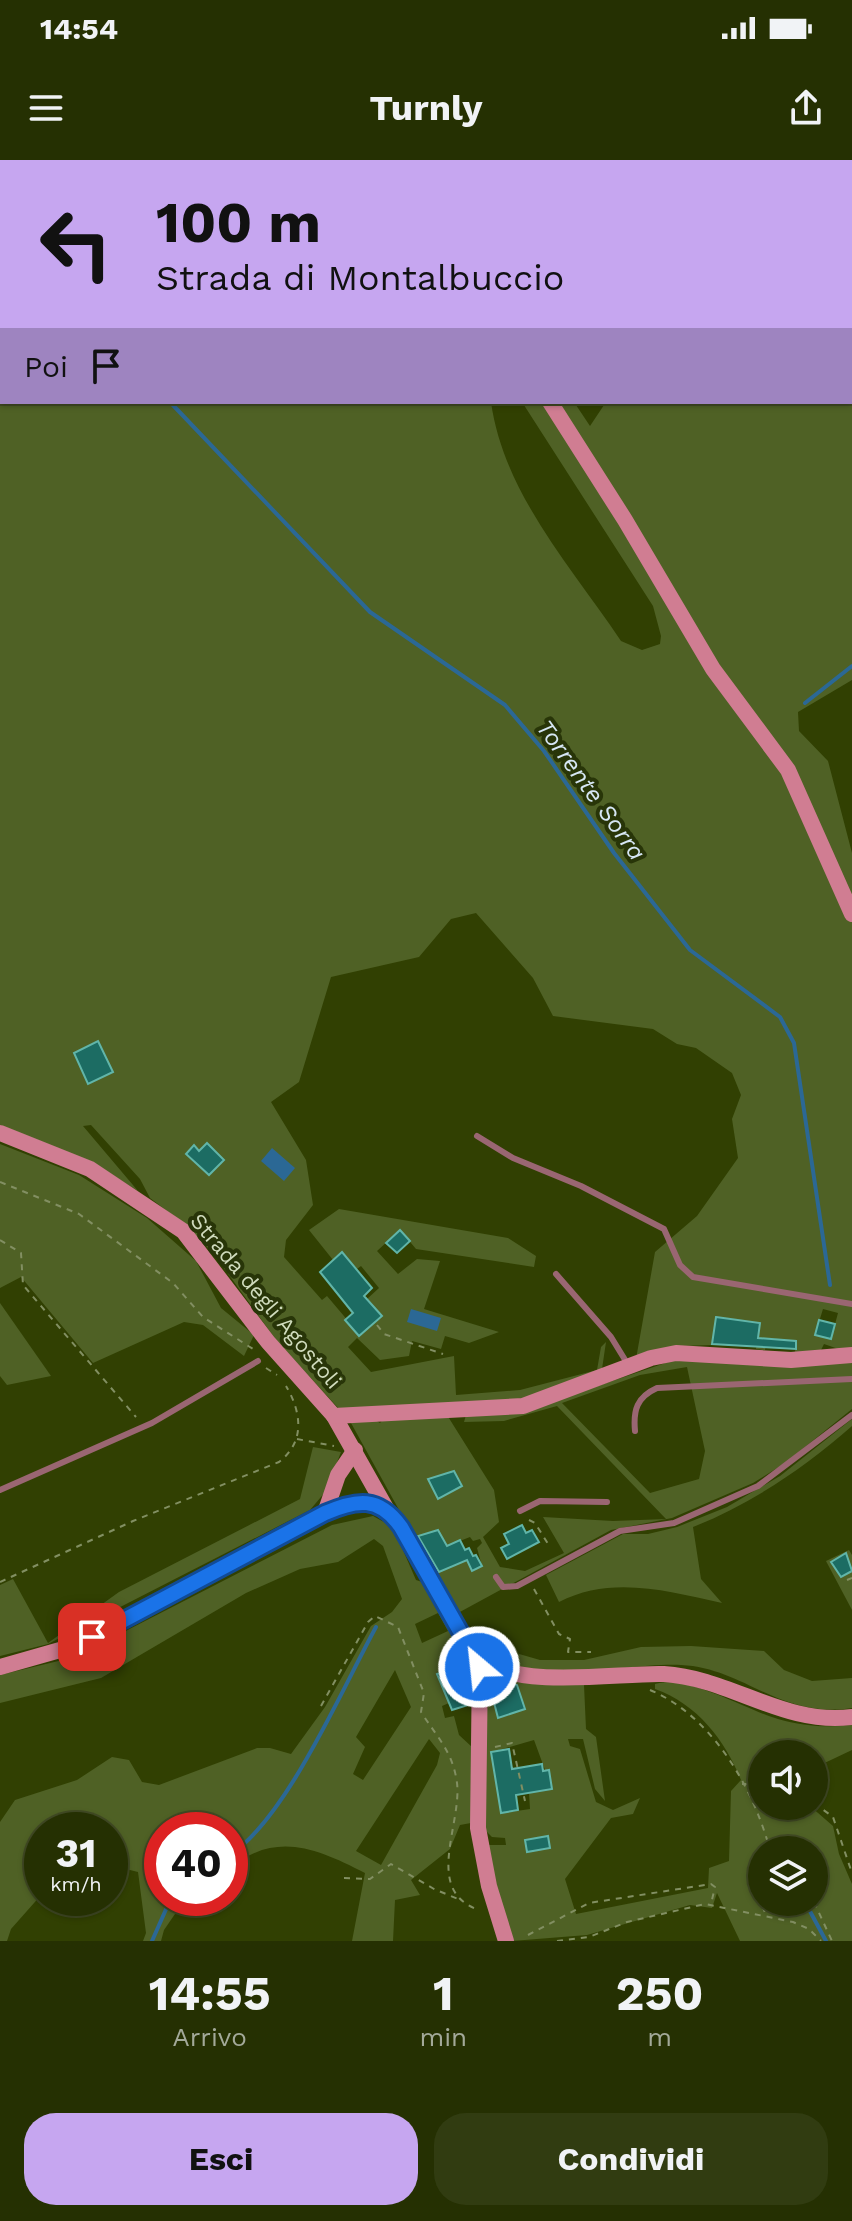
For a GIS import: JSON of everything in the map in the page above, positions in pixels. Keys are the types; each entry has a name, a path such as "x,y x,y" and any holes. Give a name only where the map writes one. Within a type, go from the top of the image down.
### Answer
{"street":[{"path":"551,404 625,520 713,669 788,770 852,914"},
{"name":"Strada degli Agostoli","path":"0,1133 90,1169 169,1220 197,1247 262,1334 334,1416 350,1449 480,1661"},
{"path":"334,1416 523,1406 629,1366 676,1353 791,1360 852,1355"},
{"path":"325,1513 350,1449"},
{"path":"0,1667 67,1648 92,1637 325,1513 362,1501 387,1510"},
{"path":"506,1941 496,1912 478,1828 480,1661 545,1677 668,1675 731,1690 787,1714 834,1720 852,1717"}],"lane":[{"path":"477,1136 513,1158 581,1186 664,1229 680,1265 693,1277 705,1282 852,1304"},
{"path":"556,1274 611,1337 629,1366"},
{"path":"0,1490 144,1426 258,1361"},
{"path":"635,1431 634,1412 644,1394 657,1388 852,1379"},
{"path":"496,1577 506,1588 530,1581 620,1531 674,1523 758,1486 852,1415"},
{"path":"520,1511 540,1501 607,1502"}],"path":[{"path":"0,1182 79,1214 173,1283 203,1317 253,1349 262,1334"},
{"path":"0,1240 21,1253 23,1285 144,1426"},
{"path":"377,1325 384,1334 443,1354"},
{"path":"0,1582 133,1521 279,1462 294,1448 300,1416 285,1383 258,1361"},
{"path":"297,1439 350,1449"},
{"path":"524,1518 535,1523 550,1547"},
{"path":"847,1580 852,1578"},
{"path":"530,1581 559,1634 570,1639 568,1652 591,1652"},
{"path":"321,1706 368,1622 375,1616 398,1627 422,1684 421,1712 442,1738 453,1765 458,1805 446,1871 459,1899"},
{"path":"649,1689 696,1719 724,1752 764,1836"},
{"path":"478,1735 488,1748 512,1743 525,1801"},
{"path":"741,1785 748,1785"},
{"path":"828,1813 833,1817 852,1873"},
{"path":"344,1878 370,1879 391,1864 469,1907 496,1912"},
{"path":"528,1935 589,1903 711,1884 715,1887 711,1905"},
{"path":"557,1941 589,1937 627,1922 711,1905 748,1912"},
{"path":"766,1916 809,1929 821,1941"},
{"path":"820,1916 832,1941"}],"green space":[{"path":"0,404 491,404 498,436 510,468 542,528 621,641 642,650 660,644 661,636 653,606 523,404 575,404 590,426 605,404 852,404 852,680 798,712 799,731 828,761 852,853 852,1350 844,1351 824,1344 820,1352 795,1352 796,1341 767,1338 765,1350 756,1349 759,1323 716,1317 712,1345 679,1346 636,1359 655,1252 697,1216 738,1158 732,1119 741,1095 732,1073 696,1048 677,1044 653,1029 553,1016 533,978 476,913 451,919 419,957 331,977 299,1082 271,1102 306,1160 313,1205 286,1240 284,1257 322,1300 327,1296 360,1335 382,1316 367,1299 379,1288 361,1266 357,1269 343,1252 333,1260 309,1230 339,1209 508,1238 536,1256 534,1267 416,1249 400,1230 377,1251 398,1274 417,1259 440,1261 424,1309 499,1332 469,1343 445,1336 441,1349 412,1341 409,1356 380,1360 357,1338 348,1347 371,1372 454,1356 456,1395 520,1390 597,1370 601,1347 606,1342 602,1369 522,1403 340,1410 277,1341 213,1253 183,1223 150,1198 140,1179 91,1125 83,1126 138,1191 92,1162 0,1125","holes":["823,1309 838,1313 831,1339 815,1335"]},
{"path":"0,1144 79,1175 147,1218 196,1261 221,1308 254,1335 244,1356 203,1325 184,1322 93,1363 21,1277 0,1288"},
{"path":"0,1303 51,1376 7,1385 0,1376"},
{"path":"680,1358 852,1359 852,1409 785,1463 753,1483 672,1518 611,1530 458,1613 435,1574 467,1560 472,1571 482,1566 477,1548 482,1543 480,1539 473,1541 470,1537 447,1546 438,1530 414,1537 351,1423 372,1418 380,1423 386,1416 447,1415 494,1490 499,1522 483,1537 500,1567 525,1571 564,1553 543,1517 613,1521 666,1519 557,1406 504,1421 464,1422 466,1415 502,1415 527,1410","holes":["687,1367 705,1451 699,1479 650,1493 562,1403 640,1375"]},
{"path":"852,1419 852,1426 796,1470 757,1496 693,1527 701,1579 722,1603 660,1590 619,1587 579,1594 559,1602 546,1575 623,1534 648,1534 677,1527 727,1507 780,1476"},
{"path":"313,1447 341,1452 326,1491 310,1510 48,1644 0,1656 0,1585 13,1579 48,1643 119,1592 300,1499"},
{"path":"373,1516 393,1527 416,1580 425,1583 468,1665 437,1674 449,1703 442,1706 445,1718 454,1716 459,1735 472,1747 471,1823 460,1825 450,1849 411,1880 420,1895 395,1900 393,1941 352,1941 365,1873 330,1856 296,1847 264,1850 248,1857 248,1812 144,1812 144,1916 174,1916 161,1941 143,1941 146,1933 138,1872 128,1870 128,1812 24,1812 24,1914 11,1929 7,1941 0,1941 0,1822 15,1800 77,1780 112,1757 129,1760 142,1782 159,1785 257,1748 291,1754 325,1707 371,1626 392,1612 402,1599 383,1546 374,1539 338,1562 300,1569 246,1593 101,1678 0,1703 0,1675 75,1657 332,1525","holes":["438,1613 448,1631 422,1643 415,1624","395,1670 411,1707 363,1780 353,1774 365,1747 356,1737","429,1739 440,1753 437,1765 381,1865 356,1851"]},
{"path":"849,1550 852,1555 852,1610 826,1561"},
{"path":"474,1641 540,1660 584,1660 641,1647 691,1646 764,1651 784,1670 812,1681 852,1678 852,1708 803,1706 704,1668 681,1665 541,1671 514,1666 491,1657"},
{"path":"487,1678 504,1682 506,1686 490,1691 498,1718 525,1709 515,1678 584,1685 586,1729 596,1737 605,1801 595,1789 583,1739 568,1739 570,1746 580,1749 596,1802 613,1810 640,1798 633,1814 611,1818 565,1879 576,1914 708,1888 709,1868 729,1861 731,1791 741,1780 727,1751 708,1725 684,1704 655,1689 655,1684 668,1682 700,1688 765,1715 796,1723 852,1725 852,1750 828,1761 828,1740 748,1740 748,1820 826,1820 833,1826 839,1854 852,1884 852,1941 740,1941 717,1893 712,1908 690,1905 587,1935 512,1941 498,1898 488,1845 506,1845 505,1838 492,1837 485,1830","holes":["534,1740 552,1789 529,1793 530,1809 502,1813 492,1752"]}],"water":[{"path":"272,1148 295,1168 284,1181 261,1161"},
{"path":"411,1309 441,1318 437,1331 407,1322"}],"building":[{"path":"98,1041 113,1072 88,1084 74,1053"},
{"path":"207,1143 224,1160 209,1175 186,1154 194,1145 199,1151"},
{"path":"400,1230 410,1241 397,1253 386,1243"},
{"path":"342,1252 372,1288 364,1296 382,1316 359,1336 345,1320 353,1313 320,1272"},
{"path":"716,1317 760,1323 758,1338 796,1341 796,1349 712,1344"},
{"path":"819,1320 835,1324 831,1339 815,1335"},
{"path":"454,1471 462,1486 438,1499 428,1479"},
{"path":"522,1525 526,1533 532,1530 539,1542 507,1559 501,1548 509,1544 504,1534"},
{"path":"438,1530 447,1546 460,1540 465,1550 469,1548 482,1566 472,1571 467,1560 439,1572 418,1536"},
{"path":"846,1553 852,1571 841,1577 831,1562"},
{"path":"447,1670 453,1684 463,1681 465,1686 469,1684 468,1705 452,1710 437,1674"},
{"path":"517,1685 525,1709 498,1718 491,1691"},
{"path":"509,1749 512,1769 542,1764 543,1771 549,1770 552,1789 516,1795 518,1810 501,1813 491,1752"},
{"path":"548,1836 550,1848 527,1852 525,1840"}],"waterway":[{"name":"Torrente Sorra","path":"172,404 370,612 505,705 544,751 614,853 690,950 780,1017 794,1043 830,1285"},
{"path":"805,703 852,666"},
{"path":"248,1840 292,1783 376,1627"},
{"path":"152,1941 163,1916"},
{"path":"813,1916 826,1941"}],"route":[{"path":"92,1637 190,1582 325,1513 353,1502 367,1501 387,1510 401,1527 470,1649 480,1661 479,1667"}]}
